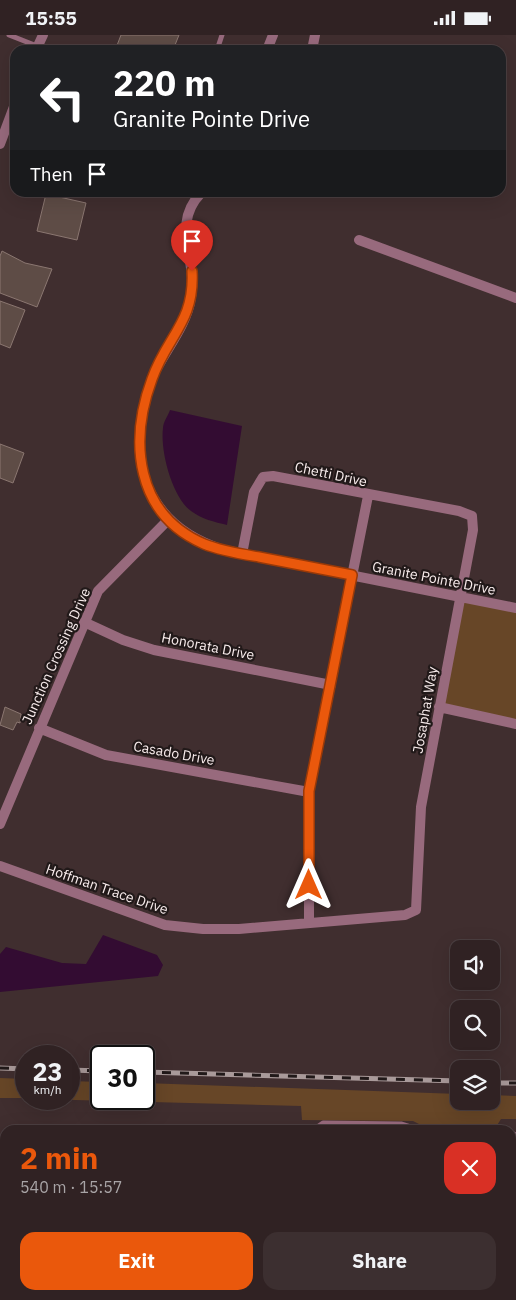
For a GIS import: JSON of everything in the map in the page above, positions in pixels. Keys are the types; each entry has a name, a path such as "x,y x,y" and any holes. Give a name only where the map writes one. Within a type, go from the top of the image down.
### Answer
{"street":[{"path":"0,144 10,117"},
{"name":"Granite Pointe Drive","path":"197,197 193,201 185,225 192,271 191,299 183,322 152,377 138,435 140,463 146,485 156,503 169,519 185,533 204,544 242,554 516,608"},
{"path":"360,240 516,298"},
{"name":"Chetti Drive","path":"242,554 254,492 263,477 273,475 368,495 459,511 472,516"},
{"path":"309,923 309,791 368,495"},
{"name":"Josaphat Way","path":"416,910 421,807 473,530 472,516"},
{"name":"Junction Crossing Drive","path":"0,824 98,591 169,519"},
{"name":"Honorata Drive","path":"84,621 123,641 154,650 331,685"},
{"path":"440,707 516,724"},
{"name":"Casado Drive","path":"39,728 106,755 309,791"},
{"name":"Hoffman Trace Drive","path":"0,866 165,925 203,929 230,929 405,915 416,910"}],"lane":[{"path":"9,35 30,45"},
{"path":"219,44 222,35"},
{"path":"320,1125 323,1123 401,1125"}],"shaded area":[{"path":"170,410 242,426 227,525 195,514 184,504 173,485 163,449 163,426"},
{"path":"459,598 516,608 516,724 439,707"},
{"path":"103,935 157,955 163,965 158,976 0,992 0,954 6,947 62,963 86,964"},
{"path":"0,1078 15,1079 15,1098 0,1098"},
{"path":"80,1081 90,1082 90,1100 80,1100"},
{"path":"155,1083 450,1094 450,1110 500,1110 500,1095 516,1096 516,1119 501,1119 497,1125 421,1125 413,1121 302,1120 301,1106 155,1102"}],"building":[{"path":"121,35 179,35 175,45 117,45"},
{"path":"45,197 59,197 86,203 77,240 37,231"},
{"path":"2,251 25,263 52,269 37,307 0,293 0,256"},
{"path":"0,301 25,310 10,348 0,344"},
{"path":"0,444 24,453 13,483 0,478"},
{"path":"5,707 21,714 20,723 17,722 13,730 0,725"}],"railway":[{"path":"0,1068 15,1069"},
{"path":"80,1070 90,1071"},
{"path":"155,1072 450,1081"},
{"path":"500,1083 516,1083"}],"route":[{"path":"192,271 193,286 188,311 152,377 138,435 140,463 146,485 156,503 169,519 185,533 204,544 242,554 352,575 309,791 309,885"}]}
